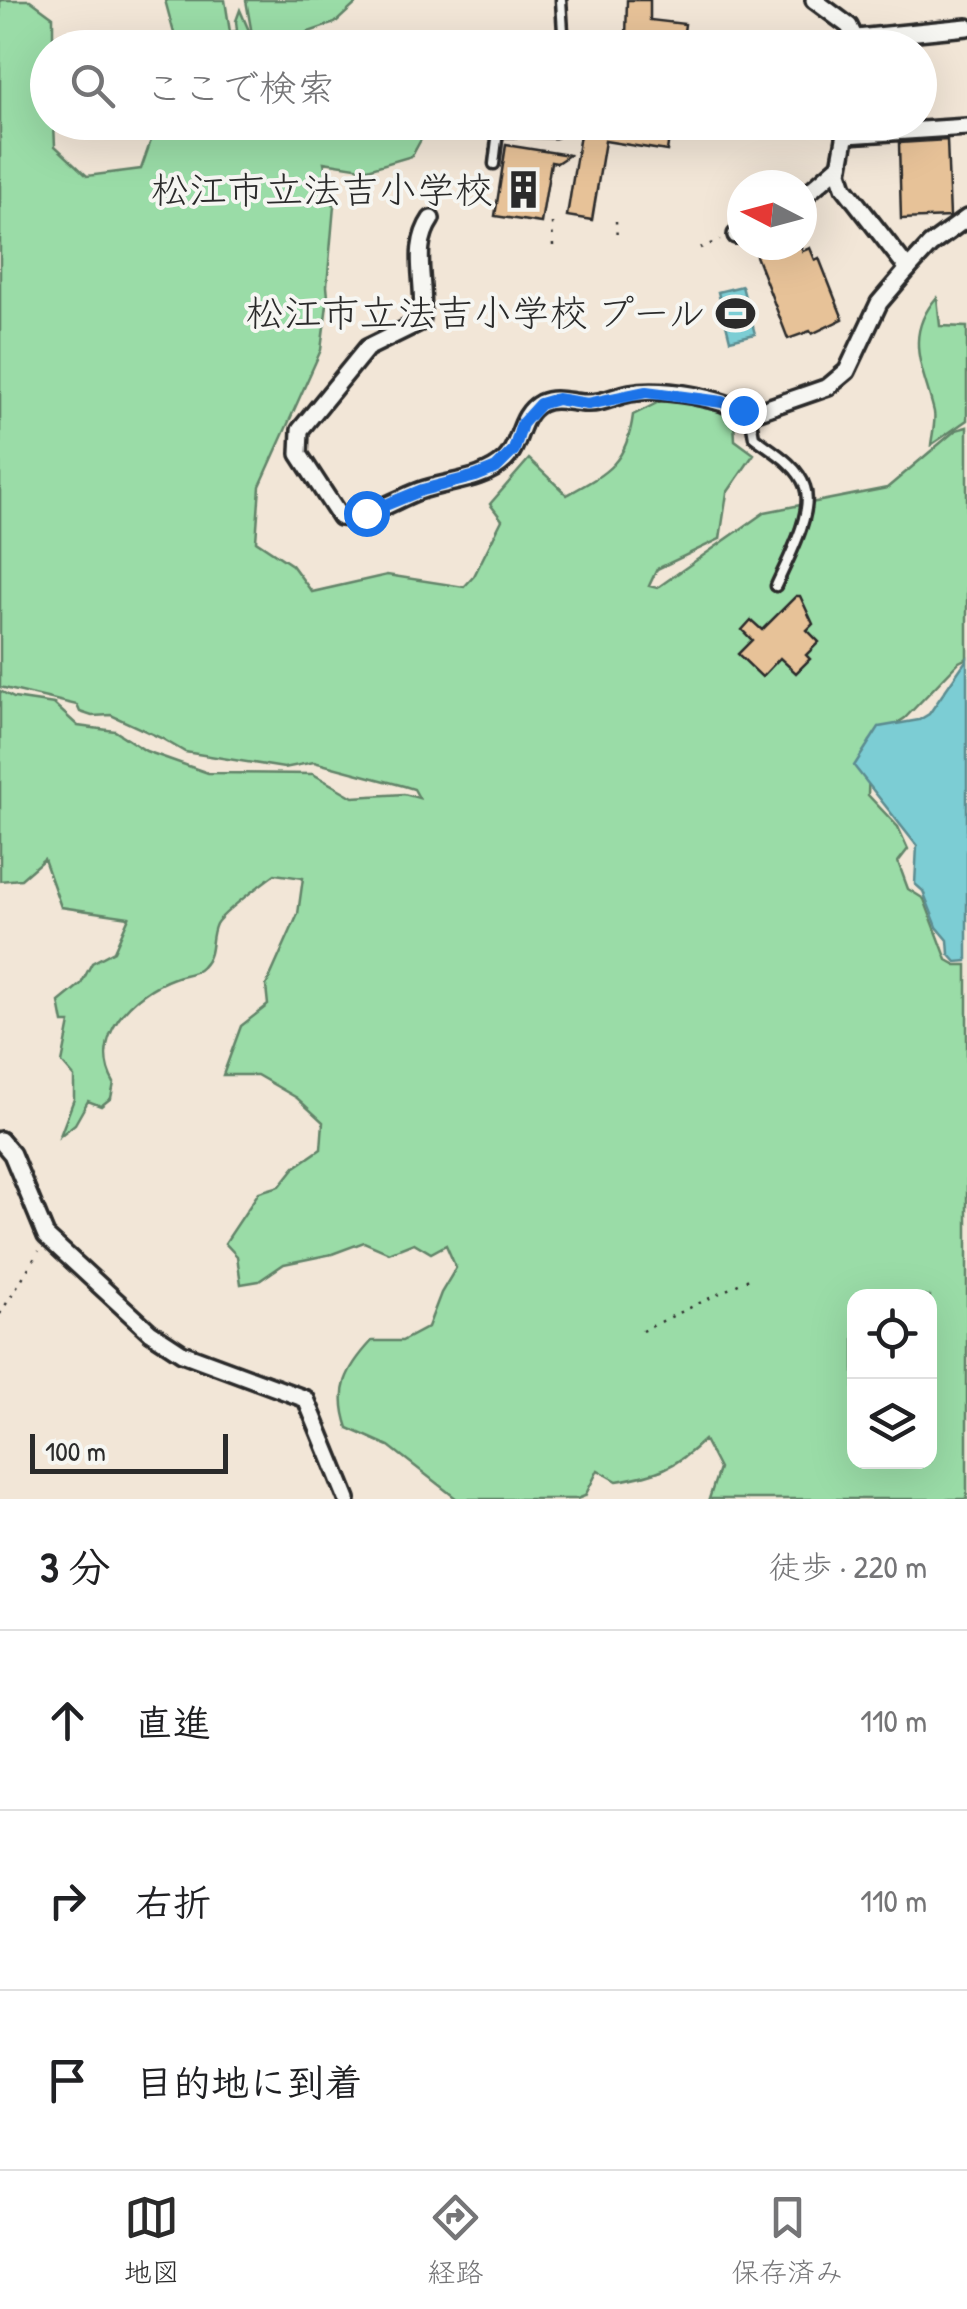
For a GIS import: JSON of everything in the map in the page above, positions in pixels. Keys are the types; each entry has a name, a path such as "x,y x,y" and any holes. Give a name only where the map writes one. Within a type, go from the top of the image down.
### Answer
{"street":[{"path":"814,0 851,30"},
{"path":"937,31 967,27"},
{"path":"937,127 967,126"},
{"path":"846,140 840,165 844,186 908,269"},
{"path":"817,185 840,165"},
{"path":"431,219 420,245 424,296 420,322 367,348 300,430 299,454 340,517 366,513 422,490 496,468 514,450 529,412 557,399 588,404 646,392 722,402 750,414 828,386 848,371 879,302 930,246 967,218"},
{"path":"0,1140 12,1154 46,1236 150,1332 182,1353 306,1399 347,1499"}],"lane":[{"path":"561,0 563,30"},
{"path":"494,164 497,140"},
{"path":"750,414 754,437 790,465 805,485 804,519 776,586"}],"path":[{"path":"616,220 617,241"},
{"path":"552,223 553,246"},
{"path":"700,248 727,238"},
{"path":"0,1314 46,1236"},
{"path":"642,1331 751,1278"}],"green space":[{"path":"0,0 30,0 53,17 53,30 30,30 30,140 55,140 55,146 87,176 141,169 151,140 421,140 412,156 368,169 324,162 334,206 321,350 260,486 256,541 292,565 312,592 387,575 464,587 474,576 502,520 490,504 529,459 567,495 613,465 626,445 633,415 665,399 718,411 734,421 735,440 754,454 727,493 720,539 657,569 649,586 657,588 765,512 887,488 956,430 967,427 967,658 905,718 870,741 868,795 898,827 908,849 898,862 908,889 924,899 947,960 967,965 967,1499 709,1499 719,1469 704,1440 674,1464 643,1476 617,1481 598,1470 585,1496 577,1499 457,1499 389,1446 348,1428 343,1391 355,1361 372,1341 402,1341 428,1327 456,1268 446,1245 431,1253 414,1243 389,1253 364,1242 332,1254 284,1264 259,1281 241,1284 237,1256 225,1243 259,1192 280,1186 295,1167 321,1149 323,1122 297,1098 257,1075 223,1075 241,1026 268,1005 266,986 298,914 303,878 275,874 216,924 209,957 199,970 158,985 130,1006 118,1019 106,1050 114,1083 111,1098 101,1106 88,1101 75,1124 60,1136 74,1099 74,1077 62,1063 70,1023 63,1023 59,1002 81,984 92,963 114,951 129,917 61,907 44,859 21,879 0,881 0,691 14,698 54,704 78,726 115,731 146,751 208,773 313,774 353,797 404,794 419,798 414,789 314,762 284,768 185,752 111,715 80,712 77,705 0,687"},
{"path":"165,0 225,0 230,30 173,30"},
{"path":"246,0 360,0 335,23 315,30 251,30"},
{"path":"240,10 249,30 237,30"},
{"path":"937,297 940,326 967,327 967,420 931,445 934,416 918,340 926,312"}],"water":[{"name":"松江市立法吉小学校 プール","path":"742,286 755,334 730,340 718,292"},
{"path":"967,659 967,961 956,962 923,891 915,884 917,846 854,766 879,727 919,720 929,714"}],"building":[{"path":"627,0 650,0 650,20 685,24 684,30 626,30"},
{"path":"579,140 669,140 667,151 605,141 592,220 567,216"},
{"path":"947,140 950,217 901,219 899,143"},
{"path":"506,145 569,155 557,163 551,162 541,223 495,216"},
{"path":"819,258 843,319 812,334 810,331 788,339 758,260"},
{"path":"800,596 813,624 807,630 819,642 796,673 780,658 762,677 738,654 752,640 742,630 751,620 762,630"}],"place":[{"name":"松江市立法吉小学校","path":"523,190"},
{"name":"松江市立法吉小学校 プール","path":"736,313"}],"route":[{"path":"366,513 422,490 496,468 514,450 529,412 557,399 588,404 646,392 722,402 743,410"}]}
